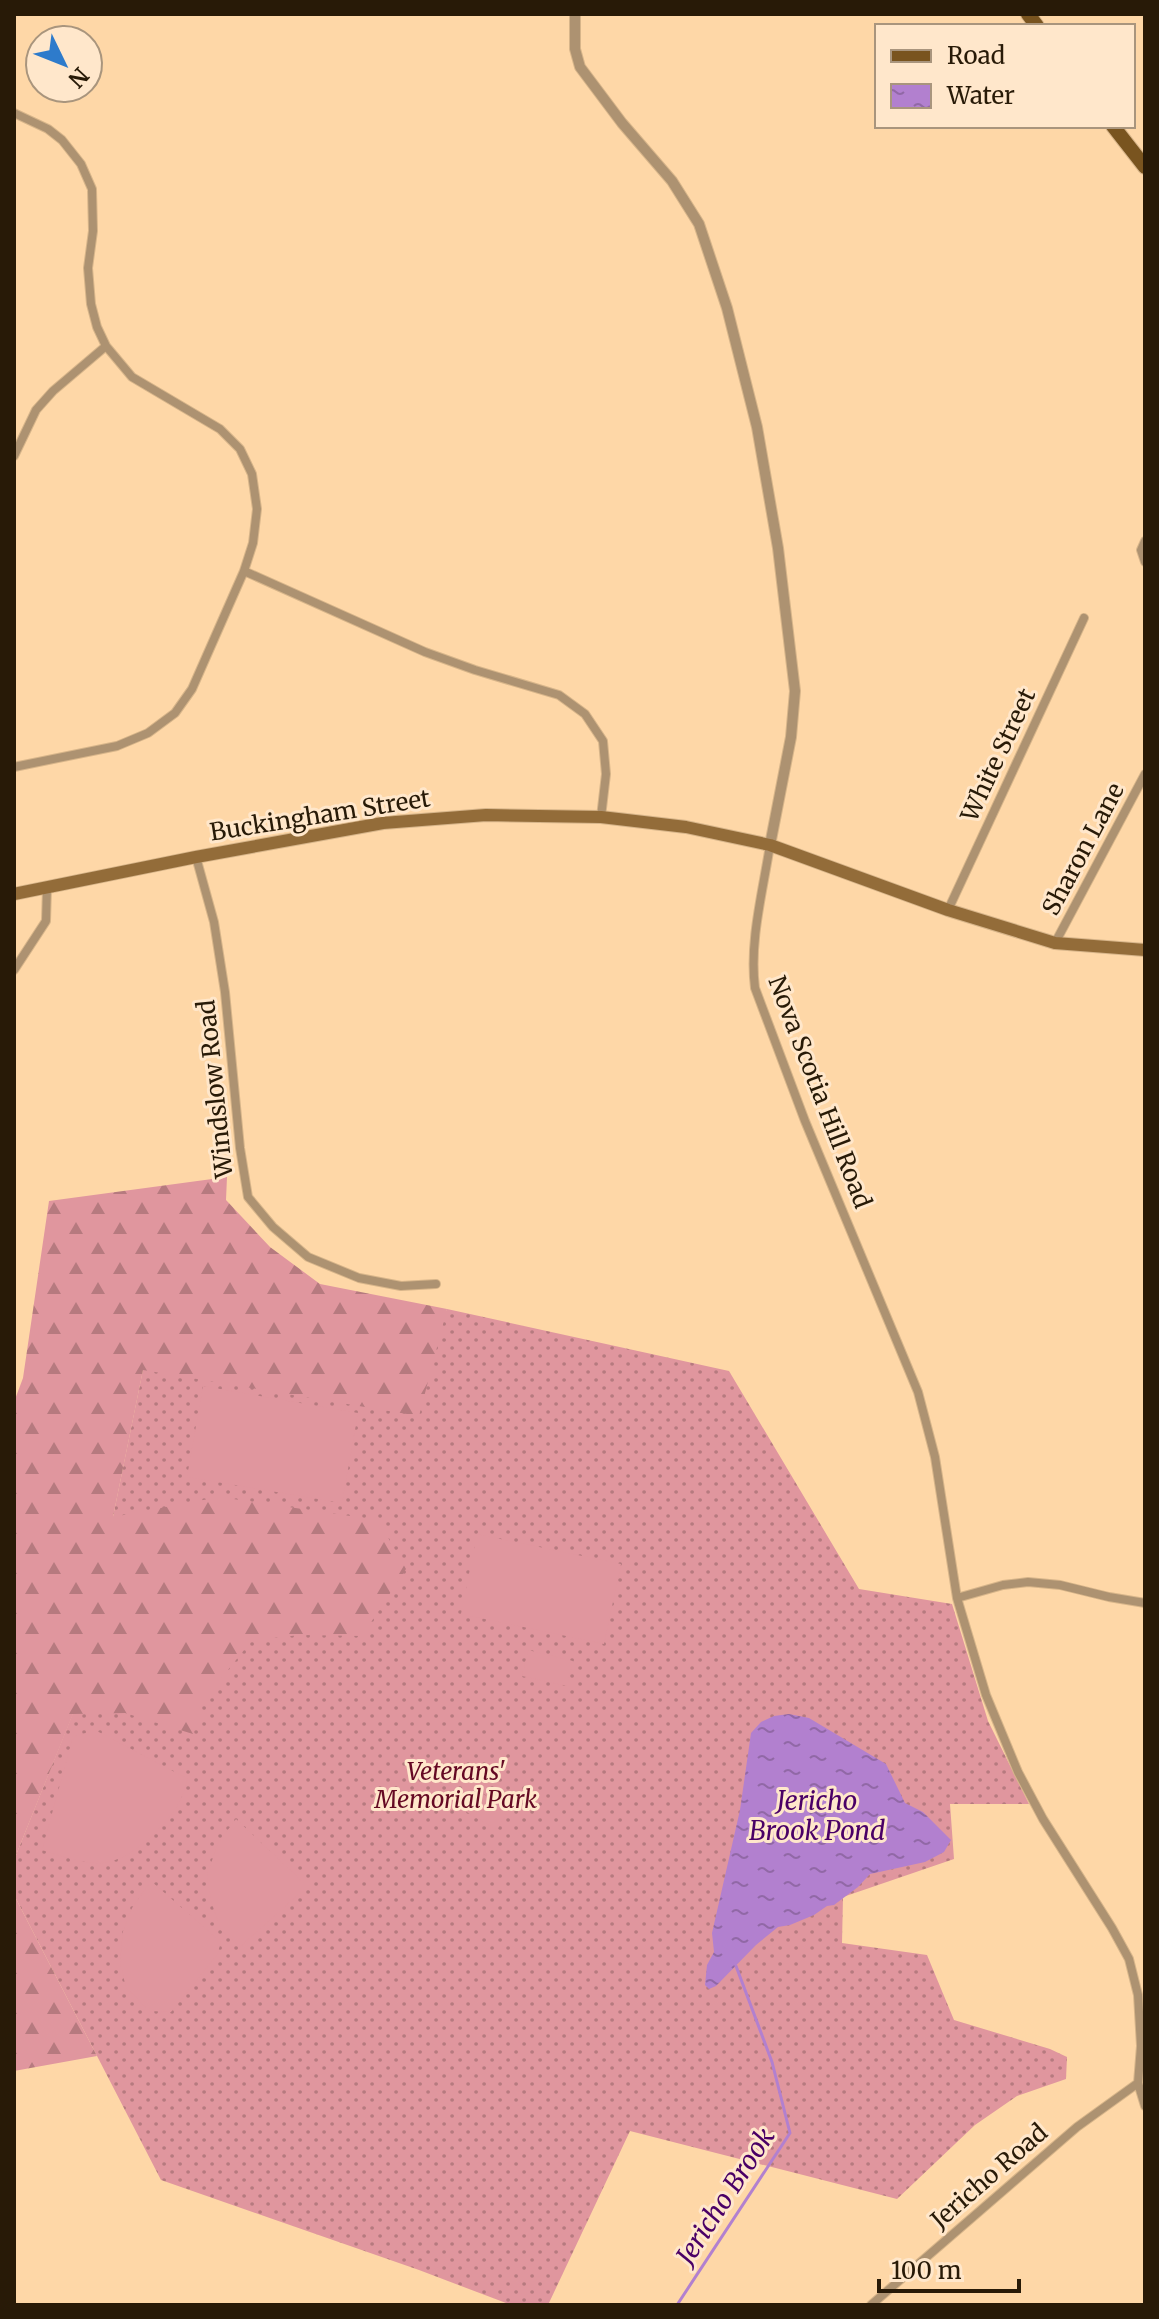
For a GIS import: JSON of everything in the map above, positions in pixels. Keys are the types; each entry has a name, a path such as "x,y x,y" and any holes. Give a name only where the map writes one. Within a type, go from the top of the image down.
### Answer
{"main road":[{"path":"1115,128 1145,167"},
{"name":"Buckingham Street","path":"14,894 383,823 486,815 601,817 686,827 770,845 948,910 1055,943 1145,950"}],"street":[{"name":"Nova Scotia Hill Road","path":"575,14 575,49 580,67 622,123 672,181 699,224 727,308 757,427 778,548 795,691 791,737 755,944 755,988 805,1121 918,1392 935,1457 957,1598 986,1695 1018,1772 1043,1819 1129,1959 1138,1995 1141,2046 1138,2083"},
{"path":"14,113 48,129 62,140 81,164 92,189 93,231 88,268 91,304 106,346 132,377 220,429 240,449 252,474 257,509 253,543 244,571 192,689 175,713 148,733 117,746 14,767"},
{"path":"14,456 36,410 53,391 106,346"},
{"path":"1145,541 1141,550 1145,562"},
{"path":"244,571 425,652 559,695 585,714 603,741 606,774 601,817"},
{"name":"White Street","path":"948,910 1084,618"},
{"name":"Sharon Lane","path":"1055,943 1145,774"},
{"name":"Windslow Road","path":"196,857 214,922 225,992 240,1148 248,1197 273,1227 308,1257 359,1278 401,1286 436,1284"},
{"path":"14,970 46,921 47,888"},
{"path":"957,1598 1003,1585 1028,1582 1060,1585 1145,1603"},
{"path":"1138,2083 1145,2106"},
{"name":"Jericho Road","path":"871,2305 1077,2127 1138,2083"}],"green space":[{"path":"227,1177 226,1200 270,1247 320,1284 447,1309 419,1416 143,1370 113,1517 219,1497 378,1520 406,1569 362,1636 301,1635 252,1640 204,1700 193,1734 125,1713 73,1714 14,1860 14,1402 23,1378 49,1201"},
{"name":"Veterans' Memorial Park","path":"447,1309 729,1371 859,1589 952,1604 988,1721 1029,1804 950,1804 954,1859 843,1897 842,1943 927,1955 954,2020 1067,2057 1066,2079 1017,2096 975,2125 897,2199 630,2131 548,2305 511,2305 161,2180 14,1895 14,1860 73,1713 147,1350 405,1401"},
{"path":"203,1386 358,1413 342,1503 187,1477"},
{"path":"477,1534 621,1564 604,1644 461,1614"},
{"path":"528,1650 573,1661 567,1686 522,1676"},
{"path":"95,1730 188,1779 179,1803 157,1831 125,1856 103,1863 80,1861 42,1850 73,1737"},
{"path":"471,1787 509,1809 497,1830 460,1808"},
{"path":"236,1819 304,1883 301,1892 240,1947 221,1930 211,1901 207,1875 218,1843"},
{"path":"151,1881 221,1942 217,1955 171,2012 150,2011 126,1988 120,1962 123,1931 132,1908"},
{"path":"14,1895 97,2056 14,2071"}],"water":[{"name":"Jericho Brook Pond","path":"789,1714 809,1718 886,1764 905,1803 923,1812 951,1840 944,1852 925,1862 870,1874 834,1905 790,1925 778,1927 716,1986 709,1989 705,1985 707,1965 714,1952 712,1933 740,1810 751,1733 761,1722"}],"waterway":[{"name":"Jericho Brook","path":"677,2305 790,2133 772,2062 736,1966"}]}
